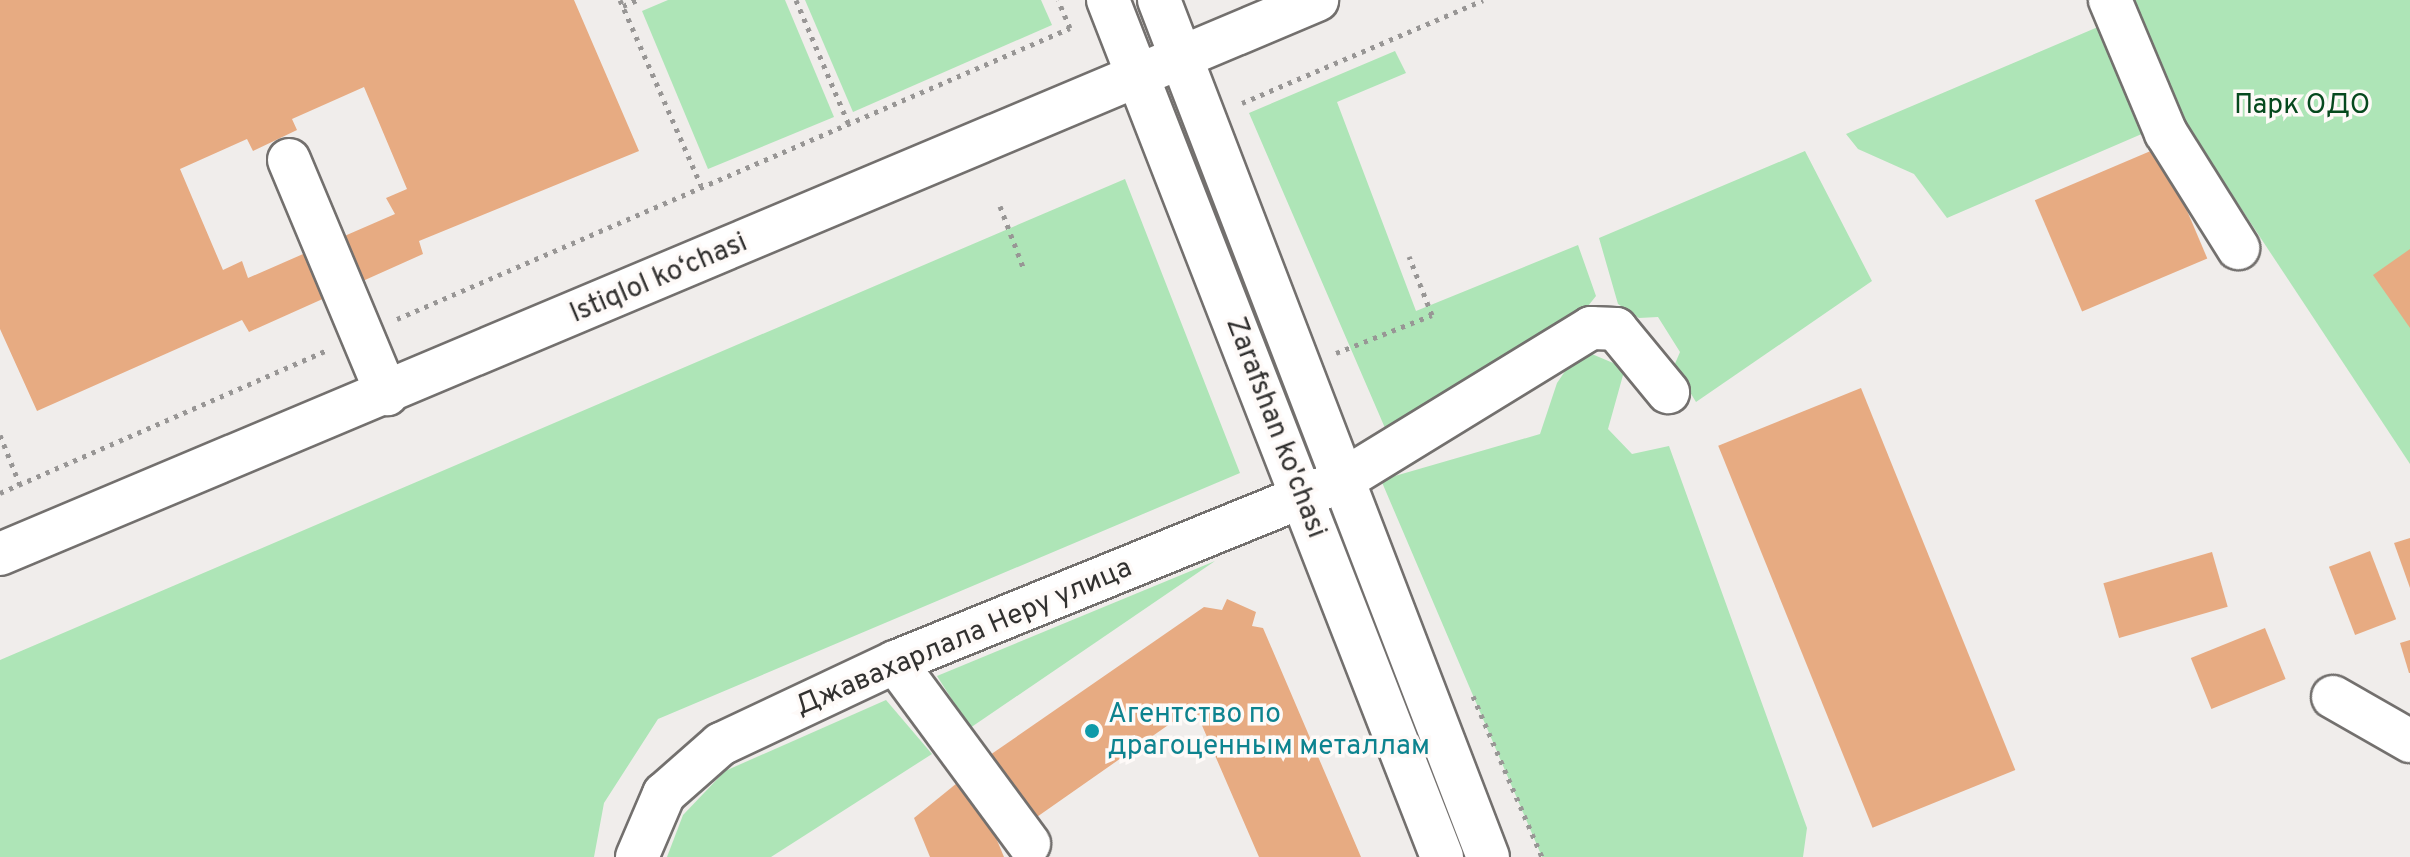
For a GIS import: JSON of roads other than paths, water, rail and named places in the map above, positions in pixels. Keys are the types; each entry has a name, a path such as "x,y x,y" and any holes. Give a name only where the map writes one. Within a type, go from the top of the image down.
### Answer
{"street":[{"name":"Zarafshan ko'chasi","path":"1108,0 1442,857"},
{"name":"Zarafshan ko'chasi","path":"1159,0 1488,857"},
{"name":"Istiqlol ko‘chasi","path":"0,554 387,394 1317,0"},
{"path":"2110,0 2166,133 2238,248"},
{"path":"289,160 387,394"},
{"name":"Джавахарлала Неру улица","path":"637,857 664,794 721,744 895,662 1343,480 1591,328 1616,329 1668,392"},
{"path":"895,662 1029,844"},
{"path":"2333,697 2410,741"}],"place":[{"name":"Агентство по драгоценным металлам","path":"1092,731"}],"park label":[{"name":"Парк ОДО","path":"2302,106"}]}
